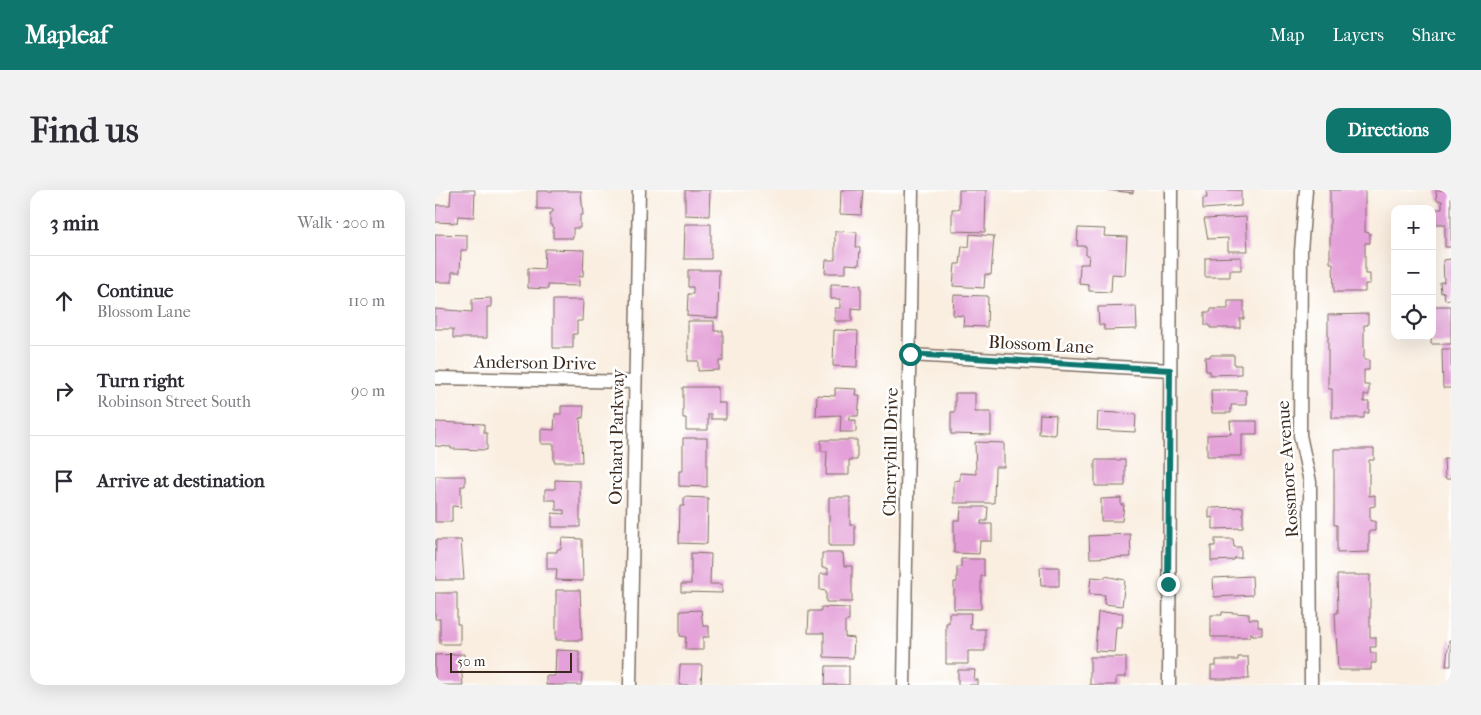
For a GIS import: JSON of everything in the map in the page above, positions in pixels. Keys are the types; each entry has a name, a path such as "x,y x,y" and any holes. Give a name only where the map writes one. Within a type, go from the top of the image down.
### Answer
{"street":[{"name":"Orchard Parkway","path":"630,685 639,190"},
{"name":"Cherryhill Drive","path":"904,685 913,190"},
{"path":"1169,685 1171,190"},
{"name":"Rossmore Avenue","path":"1306,190 1301,251 1300,435 1310,482 1311,685"},
{"name":"Blossom Lane","path":"910,354 1170,370"},
{"name":"Anderson Drive","path":"435,378 635,382"}],"building":[{"path":"451,190 475,190 474,217 458,216 457,223 435,222 436,205 450,205"},
{"path":"685,190 710,190 709,216 685,215"},
{"path":"841,190 863,190 861,215 840,214"},
{"path":"959,190 986,190 985,232 952,231 952,209 959,209"},
{"path":"1107,190 1133,190 1133,193"},
{"path":"1206,190 1241,190 1241,206 1203,209 1203,198 1207,198"},
{"path":"1330,190 1365,190 1365,232 1370,233 1370,243 1365,243 1365,274 1370,274 1370,284 1365,284 1365,292 1334,292 1333,263 1330,263"},
{"path":"1436,190 1451,190 1451,247 1445,247 1445,224 1436,224 1436,209 1442,209 1442,201 1437,201"},
{"path":"537,191 581,191 583,215 580,215 580,228 573,228 573,238 553,238 553,225 550,225 550,213 553,212 553,209 537,209"},
{"path":"1246,217 1248,251 1228,251 1228,238 1208,239 1204,219"},
{"path":"685,224 711,224 711,259 684,259"},
{"path":"1078,228 1105,229 1104,236 1127,237 1125,275 1112,274 1111,292 1089,291 1089,285 1079,284 1080,264 1088,264 1089,255 1086,255 1086,246 1077,246"},
{"path":"835,231 857,232 856,247 860,247 859,265 846,264 846,273 825,273 826,260 835,260"},
{"path":"435,234 467,235 467,250 461,250 460,272 452,272 452,282 435,282"},
{"path":"970,234 994,236 991,275 985,274 984,288 953,286 955,264 960,264 962,246 969,247"},
{"path":"545,249 584,250 583,276 579,276 579,286 548,285 548,289 528,288 528,268 544,269"},
{"path":"1241,257 1241,270 1230,270 1230,277 1205,277 1205,258"},
{"path":"1451,259 1451,299 1445,300 1444,292 1441,293 1440,282 1444,282 1443,260"},
{"path":"688,270 719,270 718,318 687,316 688,294 693,294 693,287 688,287"},
{"path":"831,284 861,285 861,309 852,308 852,321 835,321 835,308 840,308 840,299 831,299"},
{"path":"954,295 988,296 987,327 963,326 964,316 953,315"},
{"path":"491,298 491,307 487,307 487,338 453,338 453,329 435,329 435,309 472,312 472,299"},
{"path":"553,300 583,300 582,321 577,321 577,334 573,334 573,348 553,348"},
{"path":"1228,301 1244,301 1244,319 1240,319 1240,328 1210,328 1210,325 1205,325 1205,312 1211,312 1211,309 1228,309"},
{"path":"1136,306 1137,329 1104,330 1104,325 1099,325 1098,307"},
{"path":"1436,306 1451,306 1451,344 1431,344 1431,340 1436,340"},
{"path":"1368,314 1368,325 1364,325 1364,360 1369,360 1369,370 1364,370 1364,385 1369,385 1369,395 1364,395 1364,402 1369,402 1369,413 1364,413 1364,418 1332,418 1332,389 1328,389 1328,315"},
{"path":"688,321 714,321 714,331 723,331 723,361 719,361 719,370 698,371 698,361 688,361"},
{"path":"834,330 858,331 857,367 833,366"},
{"path":"1442,349 1451,349 1451,388 1443,388"},
{"path":"1210,355 1234,355 1234,365 1241,365 1241,374 1210,375 1210,371 1206,371 1205,357 1210,357"},
{"path":"683,387 718,387 718,403 726,403 726,419 711,419 711,414 708,414 708,430 686,430 686,418 683,418"},
{"path":"835,388 856,389 855,395 860,395 858,416 849,416 848,420 856,420 856,432 840,432 841,415 816,416 817,395 835,396"},
{"path":"1211,390 1246,390 1246,405 1231,405 1231,413 1212,413"},
{"path":"955,393 975,393 975,412 991,412 991,435 951,434 951,412 955,412"},
{"path":"561,406 584,406 583,418 580,418 582,462 554,462 554,444 541,444 541,429 554,430 555,414 561,414"},
{"path":"1098,412 1136,414 1135,432 1097,430"},
{"path":"1040,414 1056,415 1055,435 1039,434"},
{"path":"1230,421 1257,421 1257,434 1242,434 1242,456 1207,456 1207,435 1231,434"},
{"path":"435,422 484,424 484,433 487,433 487,450 451,449 451,447 435,446"},
{"path":"683,438 707,438 707,487 679,486 679,471 683,471"},
{"path":"821,440 857,440 857,460 849,460 849,475 826,475 827,451 821,451"},
{"path":"975,442 1004,443 1004,467 995,467 994,503 954,503 954,481 960,480 960,473 976,474"},
{"path":"1334,449 1374,449 1374,460 1369,460 1369,496 1375,495 1375,506 1370,507 1370,521 1375,521 1375,531 1369,531 1369,552 1337,553 1337,525 1334,525"},
{"path":"1444,459 1451,459 1451,479 1445,479"},
{"path":"1095,460 1125,460 1125,486 1095,486"},
{"path":"435,476 465,476 465,486 461,486 461,507 452,506 452,522 435,522"},
{"path":"555,480 580,481 580,527 552,527 552,513 564,514 564,510 556,510 556,500 545,500 545,489 555,489"},
{"path":"684,497 708,498 707,544 679,543 680,506 684,506"},
{"path":"829,497 850,497 850,525 855,525 855,546 829,546"},
{"path":"1121,498 1121,505 1124,505 1122,521 1101,521 1101,499"},
{"path":"961,507 988,507 987,521 981,521 981,524 992,524 992,541 980,541 979,554 954,553 954,520 960,520"},
{"path":"1243,507 1243,528 1213,529 1213,517 1209,518 1209,508"},
{"path":"1130,534 1131,557 1090,558 1089,536"},
{"path":"562,538 582,539 583,581 556,580 557,569 547,569 547,552 557,552 557,549 561,549"},
{"path":"1215,539 1233,539 1234,547 1241,547 1241,558 1211,561 1211,546 1215,546"},
{"path":"436,540 461,540 464,580 435,580"},
{"path":"691,553 711,554 710,584 722,584 722,593 681,592 681,584 691,584"},
{"path":"822,553 843,553 844,566 852,566 852,602 826,602 826,591 820,590 820,574 828,574 828,568 822,568"},
{"path":"961,559 984,559 984,576 981,576 981,609 954,609 954,582 957,582 957,567 961,567"},
{"path":"1040,567 1059,567 1059,586 1041,586"},
{"path":"1337,575 1370,575 1370,637 1376,637 1376,647 1370,647 1371,653 1376,653 1376,663 1371,663 1371,670 1338,670 1335,613 1338,613"},
{"path":"1105,576 1125,580 1122,606 1104,604 1105,595 1089,594 1091,577 1105,578"},
{"path":"1252,576 1253,595 1214,597 1213,578"},
{"path":"556,590 580,590 582,640 556,640"},
{"path":"435,593 457,593 457,624 460,624 460,644 440,644 440,619 435,619"},
{"path":"821,607 849,608 849,621 845,621 845,637 854,638 853,658 824,657 824,633 808,633 809,611 821,611"},
{"path":"701,610 703,626 709,626 709,637 703,637 703,650 685,650 686,637 680,636 680,611"},
{"path":"1098,612 1123,613 1122,627 1116,627 1114,652 1095,651"},
{"path":"1222,612 1249,614 1249,619 1258,619 1258,627 1262,627 1262,635 1252,635 1250,633 1250,637 1211,637 1211,615 1222,615"},
{"path":"949,613 971,613 970,629 985,629 985,651 968,651 968,664 946,664 946,623 949,623"},
{"path":"1449,640 1451,640 1451,666 1446,666"},
{"path":"556,650 579,651 579,674 582,674 581,685 546,685 546,676 555,676"},
{"path":"464,654 464,666 461,666 463,685 435,685 435,655"},
{"path":"1090,657 1126,657 1126,677 1116,677 1116,685 1090,685"},
{"path":"1238,657 1248,657 1249,679 1211,679 1211,666 1216,666 1216,660 1238,660"},
{"path":"680,665 702,665 701,685 679,685"},
{"path":"826,666 849,666 849,685 825,685"},
{"path":"958,670 975,670 974,680 978,680 978,685 958,685"}],"route":[{"path":"910,354 1170,370 1168,584"}]}
